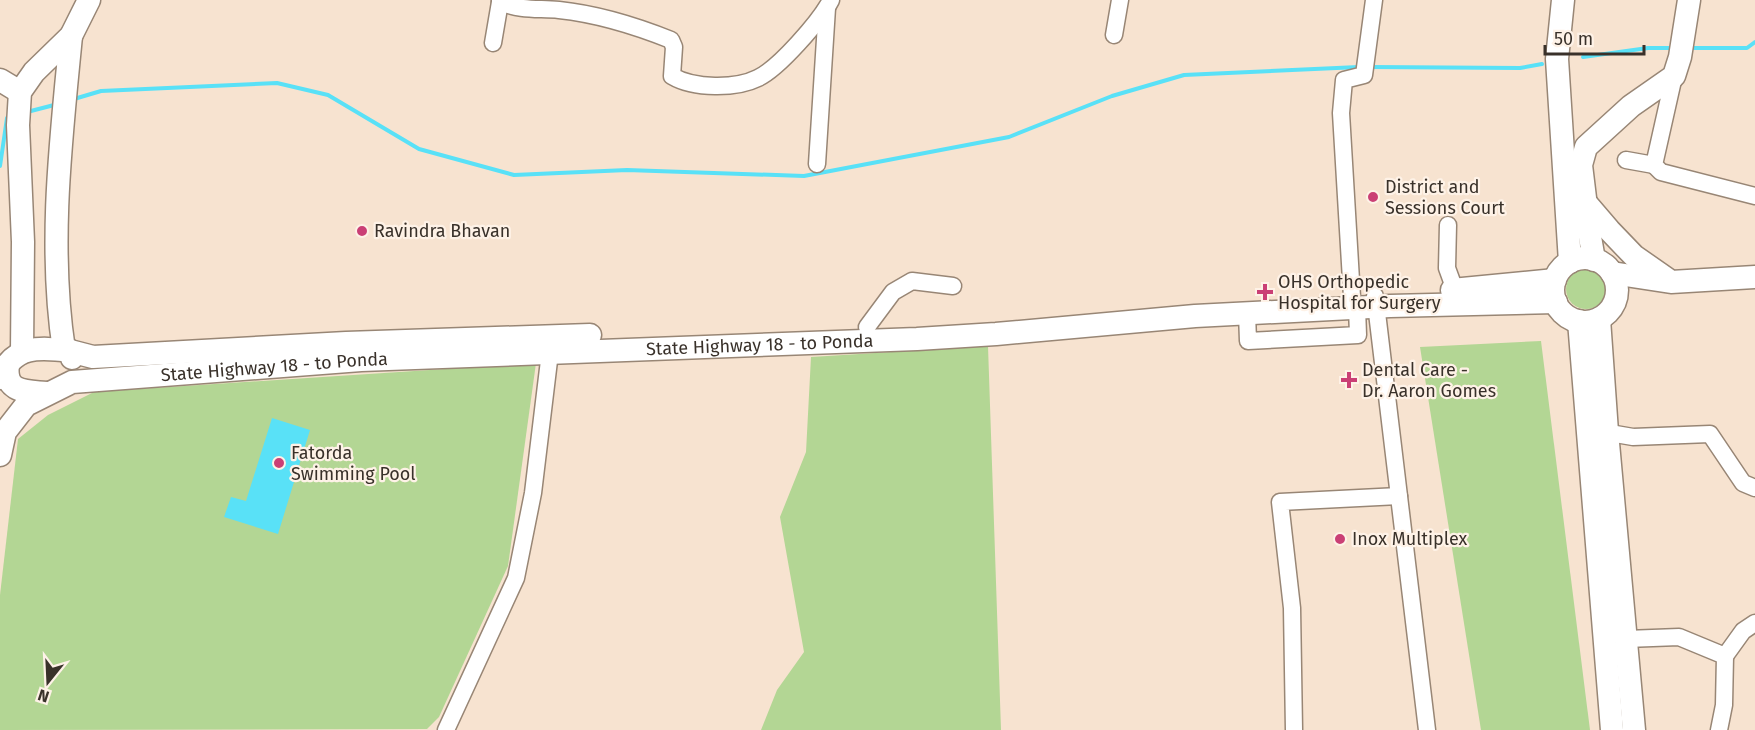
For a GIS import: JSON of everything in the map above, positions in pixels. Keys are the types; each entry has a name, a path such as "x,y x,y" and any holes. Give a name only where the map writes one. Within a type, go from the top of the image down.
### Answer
{"main road":[{"path":"46,393 14,387 8,381 6,374 10,365 23,242 19,108 33,72 71,36 89,0"},
{"path":"1563,0 1557,59 1570,262"},
{"path":"1594,260 1581,165 1586,147 1679,57 1689,0"},
{"path":"71,36 64,105 56,249 60,326 67,350 76,369 72,382"},
{"path":"0,80 19,108"},
{"path":"1585,201 1634,256 1671,282"},
{"path":"1586,258 1608,267 1617,288 1615,302 1606,315 1589,320 1569,318 1561,311 1554,295 1555,280 1570,262 1586,258"},
{"path":"1612,273 1671,282 1755,277"},
{"name":"State Highway 18 - to Ponda","path":"67,350 93,357 324,344 551,344 917,339 1247,313 1555,280"},
{"path":"1615,302 1671,282"},
{"name":"State Highway 18 - to Ponda","path":"0,455 5,432 26,405 72,382 551,344 972,322 1117,311 1365,302 1556,302"},
{"path":"1589,320 1612,730"},
{"path":"10,365 40,349 67,350"},
{"path":"1597,431 1626,639 1634,730"}],"street":[{"path":"1114,34 1120,0"},
{"path":"1374,0 1364,75 1344,80 1341,113 1365,302 1399,496 1427,730"},
{"path":"493,43 500,1 528,10 559,10 599,18 671,40 674,46 672,76 685,83 706,86 740,84 760,78 781,60 829,4"},
{"path":"817,164 829,4"},
{"path":"1654,165 1679,57"},
{"path":"1562,128 1576,138 1593,141"},
{"path":"1626,160 1654,165 1662,172 1755,196"},
{"path":"1448,225 1447,268 1455,290"},
{"path":"867,327 893,291 912,281 953,286"},
{"path":"446,730 516,578 533,493 551,344"},
{"path":"1597,431 1633,437 1710,434 1743,483 1755,488"},
{"path":"1294,730 1292,608 1280,502 1399,496"},
{"path":"1719,730 1724,705 1725,656 1743,631 1755,622"},
{"path":"1626,639 1679,637 1725,656"}],"green space":[{"path":"1586,269 1594,270 1600,275 1605,281 1605,297 1600,303 1594,308 1586,309 1578,308 1572,303 1567,297 1566,289 1567,281 1572,275 1578,270"},
{"path":"1541,341 1590,730 1481,730 1420,347"},
{"path":"988,346 1001,730 761,730 777,690 804,652 780,517 806,452 811,357"},
{"path":"536,363 508,566 439,717 427,729 0,730 0,595 18,439 48,415 94,392"}],"water":[{"name":"Fatorda Swimming Pool","path":"272,418 310,430 278,534 224,517 231,497 246,501"}],"waterway":[{"path":"1688,48 1747,48 1755,42"},
{"path":"1583,57 1648,48 1674,48"},
{"path":"1370,67 1520,68 1542,64"},
{"path":"74,99 101,91 277,83 328,95 419,149 514,175 627,170 804,176 1009,137 1112,96 1184,75 1359,67"},
{"path":"27,112 58,104"},
{"path":"0,166 7,118 12,117"}],"place":[{"name":"District and Sessions Court","path":"1373,197"},
{"name":"Ravindra Bhavan","path":"362,231"},
{"name":"OHS Orthopedic Hospital for Surgery","path":"1265,292"},
{"name":"Dental Care - Dr. Aaron Gomes","path":"1349,380"},
{"name":"Fatorda Swimming Pool","path":"279,463"},
{"name":"Inox Multiplex","path":"1340,539"}]}
